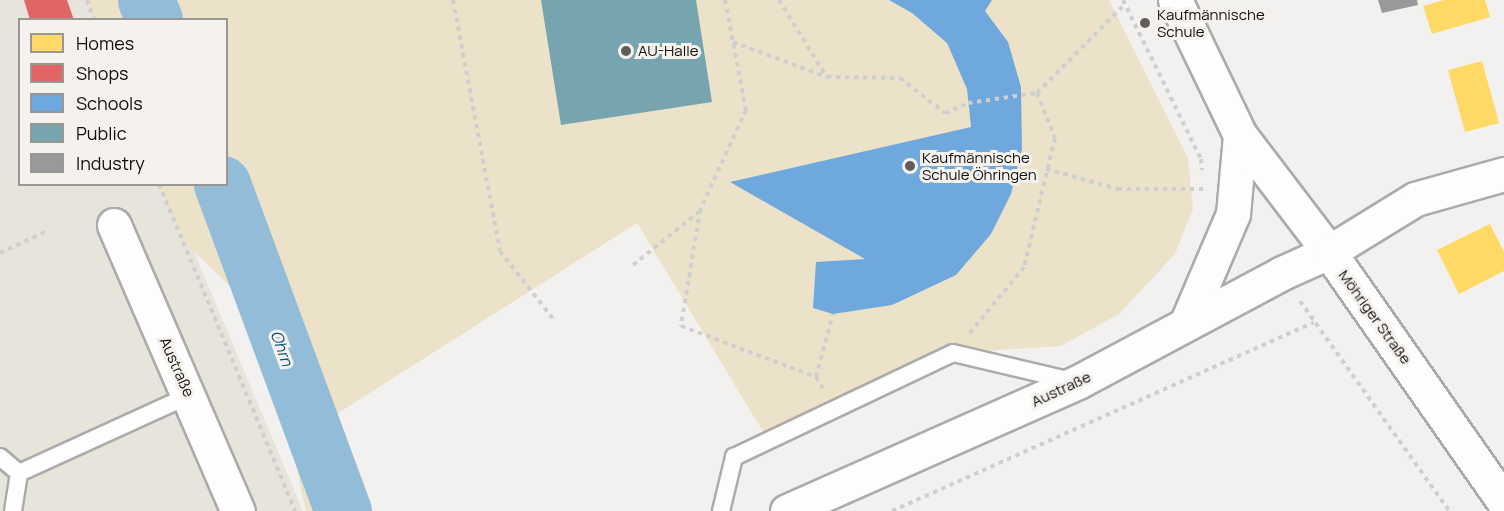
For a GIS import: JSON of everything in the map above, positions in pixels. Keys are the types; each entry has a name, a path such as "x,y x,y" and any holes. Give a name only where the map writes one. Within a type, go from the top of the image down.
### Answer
{"street":[{"name":"Möhriger Straße","path":"1175,0 1240,135 1329,252 1504,502"},
{"path":"1186,324 1233,214 1240,135"},
{"name":"Austraße","path":"787,511 1078,382 1186,324 1329,252 1415,199 1504,174"},
{"name":"Austraße","path":"114,225 190,395 237,511"}],"lane":[{"path":"720,511 734,457 953,353 1078,382"},
{"path":"19,473 190,395"},
{"path":"0,457 19,473"},
{"path":"13,511 19,473"}],"path":[{"path":"87,0 93,18"},
{"path":"453,0 500,251 554,320"},
{"path":"725,0 746,110 700,210 681,326 816,377 836,408"},
{"path":"780,0 826,77"},
{"path":"733,42 826,77 900,78 945,113 968,103 1037,93 1124,2 1201,159 1205,208 1233,214"},
{"path":"953,353 1024,267 1055,138 1037,93"},
{"path":"1046,169 1118,189 1204,189"},
{"path":"160,186 295,511"},
{"path":"633,265 700,210"},
{"path":"0,253 47,231"},
{"path":"816,377 833,314"},
{"path":"892,511 1314,322 1449,511"}],"shaded area":[{"path":"0,0 94,0 102,18 18,18 18,186 166,186 303,511 0,511"},
{"path":"87,0 1109,0 1188,158 1193,209 1175,254 1119,314 1061,346 953,353 768,440 637,223 313,429 343,511 306,511 293,452 235,291 180,238 159,186 228,186 228,18 94,18"}],"building: Homes":[{"path":"1444,0 1485,0 1490,17 1432,34 1423,6"},
{"path":"1482,61 1499,123 1465,132 1448,70"},
{"path":"1490,224 1504,252 1504,271 1459,294 1437,250"}],"building: Shops":[{"path":"24,0 67,0 73,18 29,18"}],"building: Schools":[{"name":"Kaufmännische Schule Öhringen","path":"889,0 992,0 985,11 1008,42 1021,87 1022,149 1011,194 991,234 956,275 892,305 833,314 813,308 816,262 865,259 730,182 971,127 967,89 947,43 912,13"}],"building: Public":[{"name":"AU-Halle","path":"541,0 696,0 712,102 561,125"}],"building: Industry":[{"path":"1378,0 1417,0 1418,5 1382,13"}],"waterway":[{"name":"Ohrn","path":"146,0 153,18"},
{"name":"Ohrn","path":"223,186 343,511"}],"place":[{"name":"Kaufmännische Schule","path":"1145,23"},
{"name":"AU-Halle","path":"626,51"},
{"name":"Kaufmännische Schule Öhringen","path":"910,166"}]}
